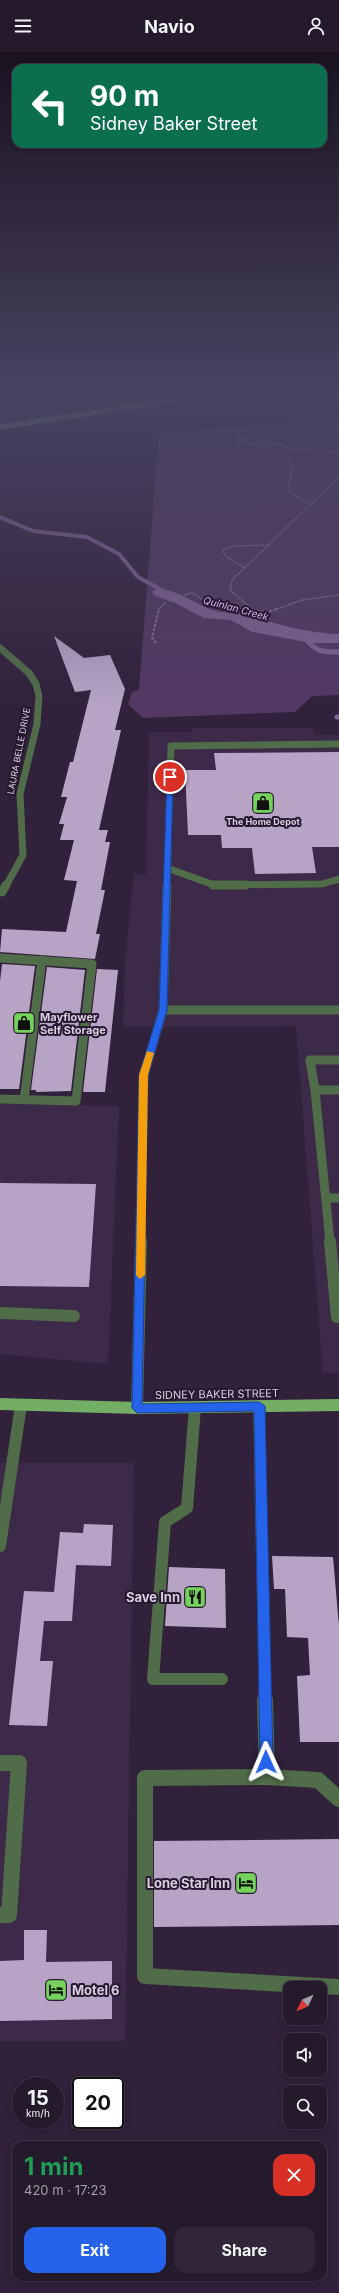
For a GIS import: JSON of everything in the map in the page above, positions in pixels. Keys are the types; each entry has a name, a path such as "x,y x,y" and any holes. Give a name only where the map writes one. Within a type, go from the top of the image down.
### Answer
{"main road":[{"name":"SIDNEY BAKER STREET","path":"0,1404 137,1408 339,1405"}],"street":[{"name":"LAURA BELLE DRIVE","path":"0,648 27,669 36,685 39,701 31,750 22,777 20,796 23,856 2,892"},
{"path":"137,1408 144,1075 163,1010 171,746 339,744"},
{"path":"167,868 214,885 322,884 339,879"},
{"path":"0,958 92,964 76,1101 0,1099"},
{"path":"24,1100 42,960"},
{"path":"163,1010 339,1010"},
{"path":"339,1060 310,1060 315,1090 337,1317 339,1317"},
{"path":"315,1090 339,1090"},
{"path":"326,1198 339,1198"},
{"path":"0,1313 74,1316"},
{"path":"0,1546 21,1405"},
{"path":"259,1406 267,1778"},
{"path":"195,1408 187,1508 165,1522 153,1679 222,1679"},
{"path":"0,1763 19,1763 9,1915 0,1915"},
{"path":"339,1799 318,1780 267,1778 145,1778 145,1976 339,1987"}],"path":[{"path":"302,500 311,505"},
{"path":"252,609 230,590 232,580 316,500"},
{"path":"245,568 225,556 223,550 235,546 270,545"},
{"path":"169,601 192,593 205,602 219,607 271,612 302,600 339,595"},
{"path":"156,643 152,638 158,609 166,602"}],"shaded area":[{"path":"154,500 339,500 339,695 312,696 295,712 143,718 128,704 132,692 139,690"},
{"path":"160,589 175,592 202,606 216,611 244,615 303,630 339,634 339,643 312,643 252,632 231,620 204,618 171,601 155,596 152,591"},
{"path":"192,728 313,728 314,735 339,735 339,1373 323,1373 296,1026 123,1027 125,962 134,873 146,875 149,732 192,732"},
{"path":"0,1104 119,1106 108,1364 0,1354"},
{"path":"0,1463 134,1463 125,2041 0,2041"}],"building":[{"path":"54,636 84,658 110,655 125,689 115,730 121,730 99,830 108,830 105,842 110,842 101,890 105,890 96,934 100,934 95,959 0,952 2,929 66,932 77,881 64,880 74,840 60,840 64,824 59,824 67,797 61,797 70,762 73,762 91,690 75,692"},
{"name":"The Home Depot","path":"339,752 339,847 312,847 316,873 255,874 252,848 222,848 221,835 188,835 185,770 216,770 214,753"},
{"path":"2,964 35,966 19,1089 0,1089 0,981"},
{"path":"47,967 85,970 71,1091 36,1092 36,1090 31,1090"},
{"path":"97,969 118,970 105,1092 83,1092"},
{"path":"0,1183 96,1184 89,1287 0,1286"},
{"path":"84,1524 113,1525 111,1566 76,1565 72,1621 44,1621 40,1661 53,1661 47,1726 9,1725 24,1591 54,1592 60,1532 83,1533"},
{"path":"272,1556 333,1557 339,1626 339,1742 300,1742 297,1676 310,1675 308,1638 287,1637 285,1589 274,1589"},
{"name":"Save Inn","path":"169,1567 225,1569 226,1628 165,1626"},
{"name":"Lone Star Inn","path":"339,1839 339,1925 154,1927 154,1841"},
{"name":"Motel 6","path":"24,1930 47,1930 46,1962 112,1961 112,2019 0,2021 0,1961 24,1960"}],"waterway":[{"name":"Quinlan Creek","path":"0,517 33,531 87,537 119,554 138,577 167,593"},
{"name":"Quinlan Creek","path":"304,637 312,646 319,650 339,652"}],"slow traffic":[{"path":"140,1275 144,1075 150,1053"}],"place":[{"name":"The Home Depot","path":"263,803"},
{"name":"Mayflower Self Storage","path":"24,1023"},
{"name":"Save Inn","path":"195,1597"},
{"name":"Lone Star Inn","path":"246,1883"},
{"name":"Motel 6","path":"56,1990"}],"route":[{"path":"170,777 163,1010 144,1075 137,1408 259,1406 266,1762"}]}
